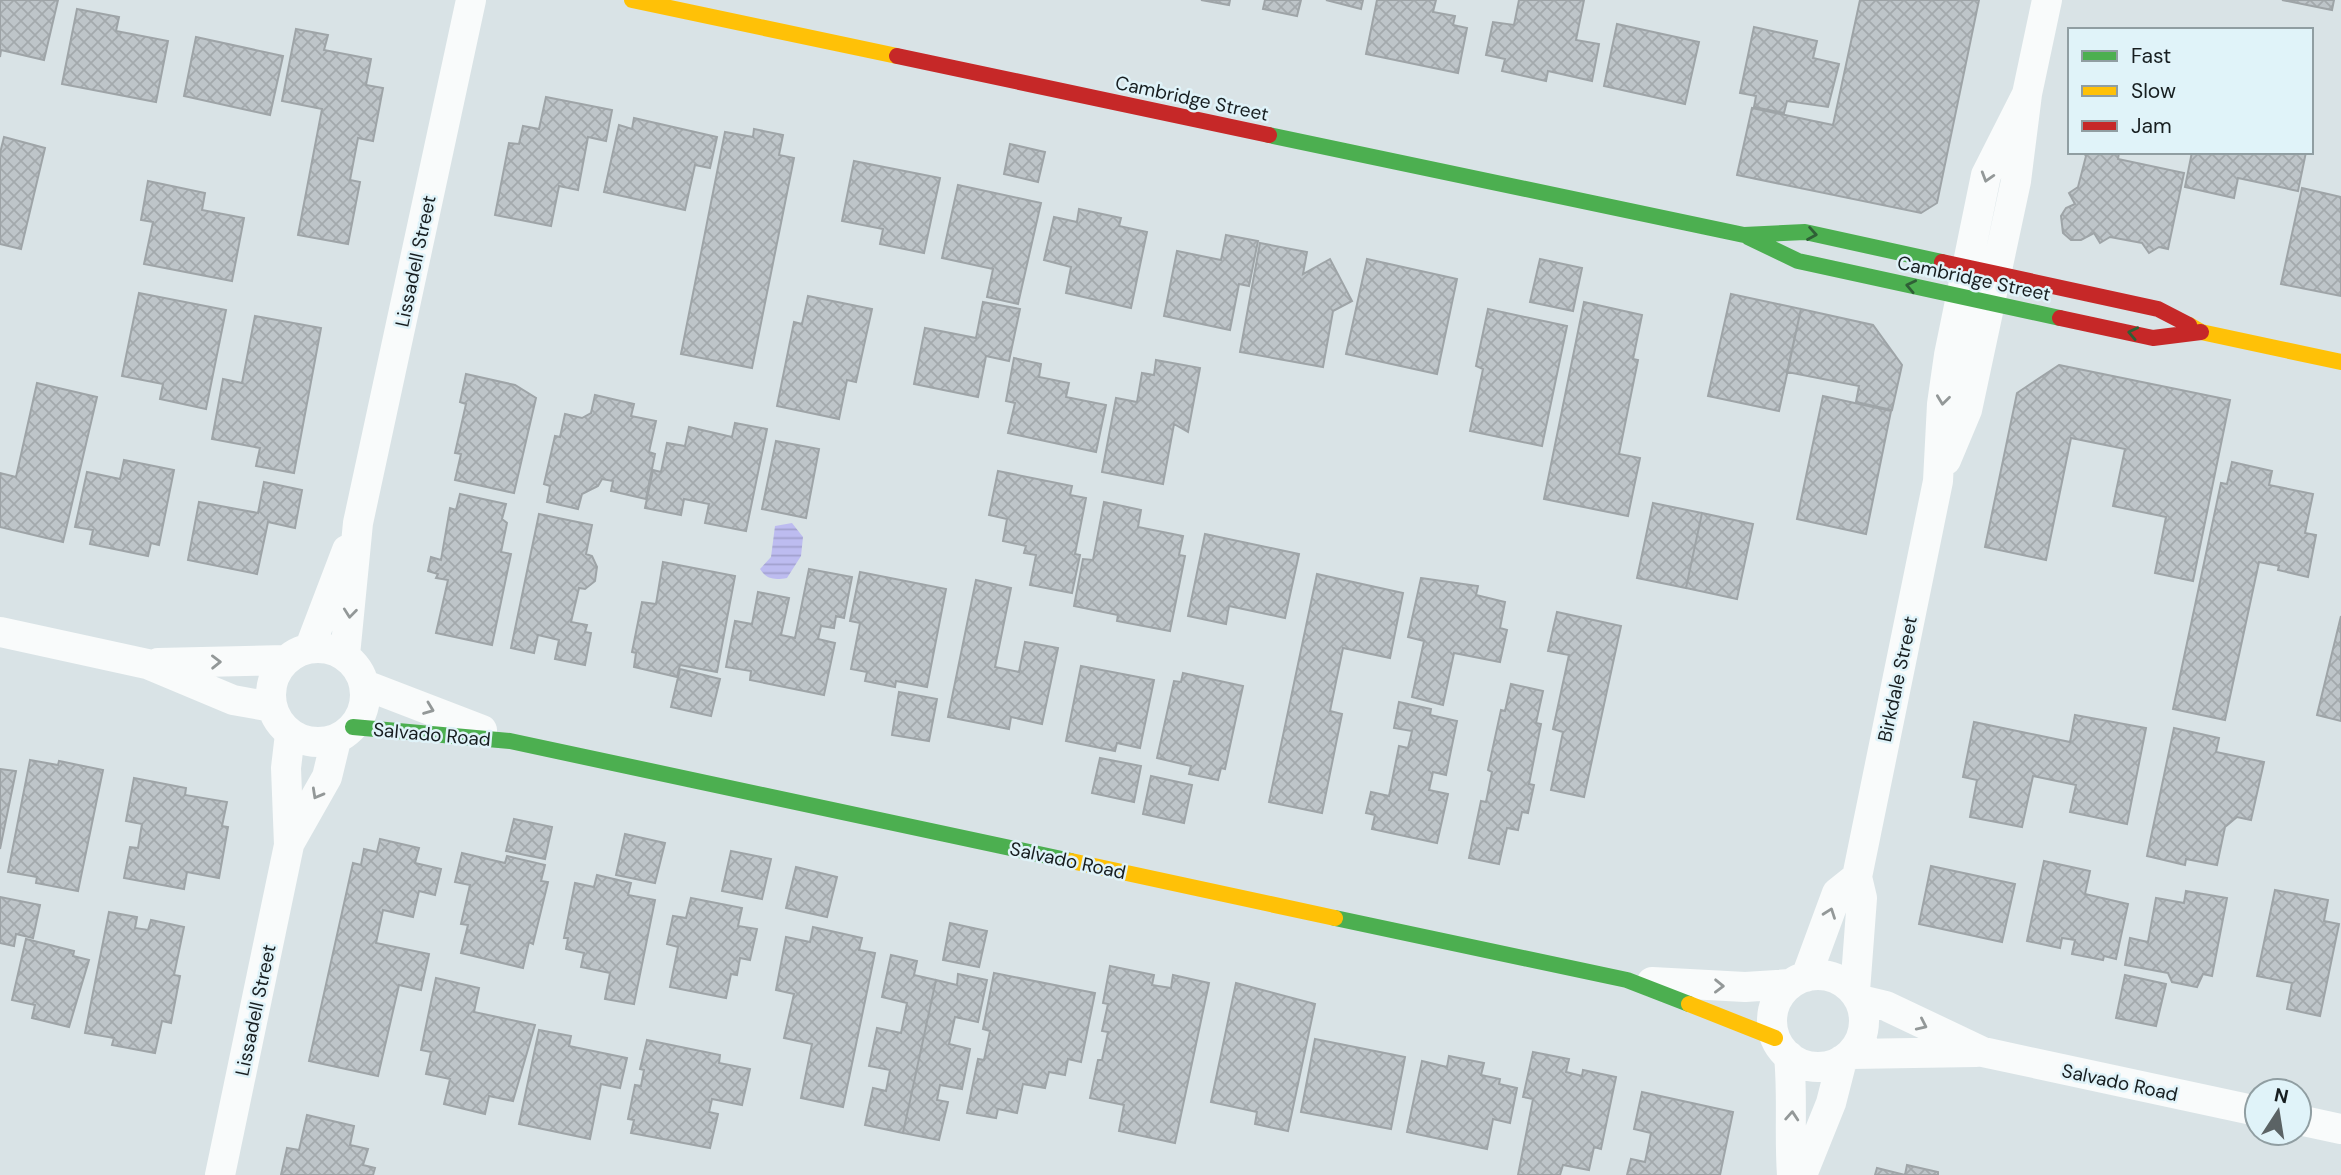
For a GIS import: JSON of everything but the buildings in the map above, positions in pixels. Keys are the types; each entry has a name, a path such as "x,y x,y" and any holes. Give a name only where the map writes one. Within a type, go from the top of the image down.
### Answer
{"main road":[{"name":"Cambridge Street","path":"632,0 1744,235 1798,261 2153,338 2201,332"},
{"name":"Cambridge Street","path":"1744,235 1805,232 2158,309 2201,332 2341,362"},
{"name":"Salvado Road","path":"345,734 510,741 1627,980 1782,1047"}],"street":[{"name":"Lissadell Street","path":"345,655 358,523 471,0"},
{"name":"Birkdale Street","path":"1938,481 1967,411 2016,181 2027,94 2047,0"},
{"name":"Birkdale Street","path":"1858,995 1862,898 1857,877 1938,481 1942,404 1961,297 1986,175 2027,94"},
{"name":"Lissadell Street","path":"297,654 358,523"},
{"path":"0,632 147,664 233,700 272,707"},
{"path":"147,664 297,654 328,648 345,655 358,668 365,685 364,708 345,734 310,742 290,734 279,722 272,707 270,690 275,673 297,654"},
{"name":"Salvado Road","path":"365,685 510,741"},
{"name":"Lissadell Street","path":"220,1175 289,845 286,768 290,734"},
{"name":"Lissadell Street","path":"289,845 327,777 345,734"},
{"path":"1792,1175 1790,1144 1793,1097 1773,1011 1779,996 1798,980 1837,893 1857,877"},
{"path":"1798,980 1832,978 1858,995 1864,1019 1861,1038 1846,1057 1832,1103 1802,1175"},
{"name":"Salvado Road","path":"1627,980 1703,986 1798,980"},
{"name":"Salvado Road","path":"1858,995 1983,1052 2243,1108"},
{"path":"1782,1047 1808,1066 1829,1065 1846,1057"},
{"name":"Salvado Road","path":"1846,1057 1983,1052"},
{"path":"2313,1123 2341,1129"}],"water":[{"path":"792,523 803,537 801,556 787,578 768,577 760,569 771,557 775,526"}],"traffic: fast":[{"path":"1269,135 1744,235 1805,232 1942,262"},
{"path":"1748,237 1798,261 2060,318"},
{"path":"353,727 510,741 1071,861"},
{"path":"1335,918 1627,980 1689,1004"}],"traffic: slow":[{"path":"632,0 897,56"},
{"path":"2189,325 2201,332 2341,362"},
{"path":"1071,861 1335,918"},
{"path":"1689,1004 1775,1038"}],"traffic: jam":[{"path":"897,56 1269,135"},
{"path":"1942,262 2158,309 2189,325"},
{"path":"2060,318 2153,338 2201,332"}]}
